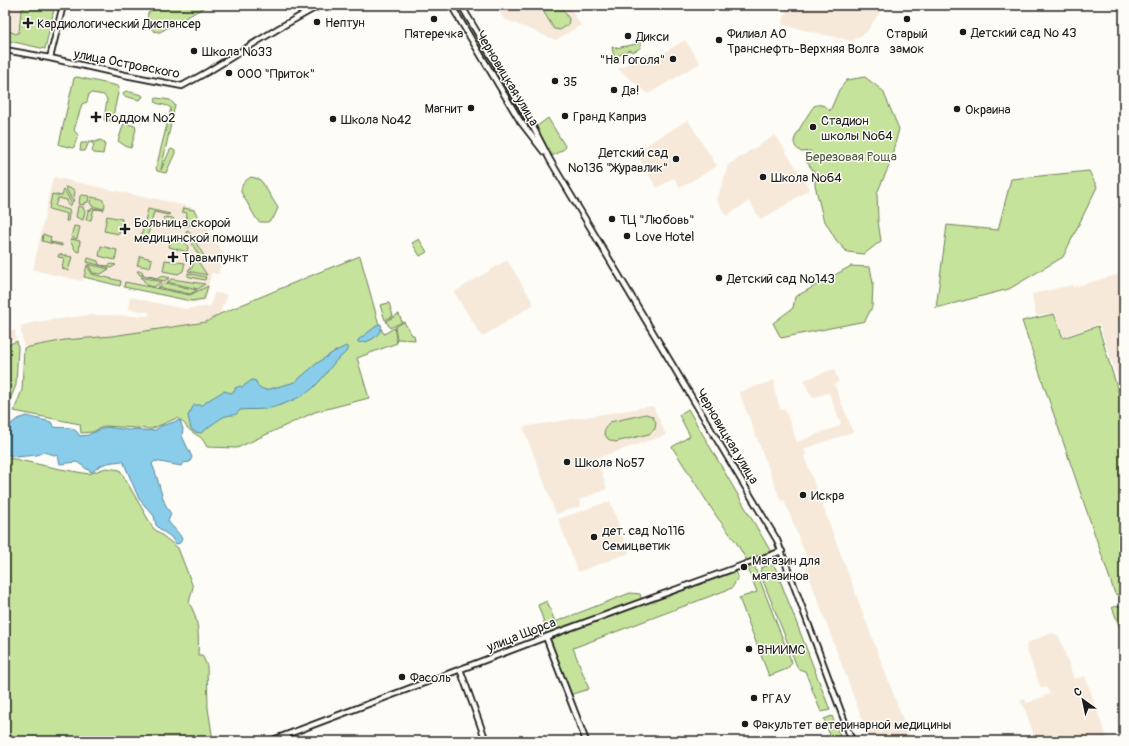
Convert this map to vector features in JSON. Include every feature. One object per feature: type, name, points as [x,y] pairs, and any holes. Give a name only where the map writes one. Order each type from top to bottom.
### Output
[{"type":"street","points":[[50,58],[63,5]]},
{"type":"street","name":"улица Островского","points":[[5,50],[182,86],[210,71],[279,28],[320,5]]},
{"type":"street","name":"Черновицкая улица","points":[[451,5],[520,121],[550,160]]},
{"type":"street","name":"Черновицкая улица","points":[[461,5],[533,127],[550,160],[778,540],[852,741]]},
{"type":"street","name":"улица Щорса","points":[[270,741],[546,637],[782,551]]},
{"type":"street","points":[[546,637],[586,741]]},
{"type":"street","points":[[460,669],[486,741]]},
{"type":"street","points":[[287,735],[289,741]]},
{"type":"shaded area","name":"Кардиологический Диспансер","points":[[5,5],[55,5],[45,49],[5,40]]},
{"type":"shaded area","points":[[495,5],[568,5],[581,25],[556,40],[504,19]]},
{"type":"shaded area","points":[[788,5],[884,5],[867,32],[852,41],[782,25]]},
{"type":"shaded area","points":[[685,40],[700,63],[648,94],[618,69],[644,54],[660,55]]},
{"type":"shaded area","name":"Детский сад №136 \"Журавлик\"","points":[[688,120],[717,166],[680,188],[674,178],[657,188],[635,152]]},
{"type":"shaded area","name":"Школа №64","points":[[775,135],[810,189],[761,220],[749,201],[726,216],[717,200],[728,165]]},
{"type":"shaded area","name":"Больница скорой медицинской помощи","points":[[53,177],[195,208],[221,250],[224,251],[218,274],[211,273],[206,300],[194,303],[84,277],[82,281],[33,270]]},
{"type":"shaded area","points":[[507,260],[534,304],[482,337],[454,292]]},
{"type":"shaded area","points":[[1124,273],[1124,397],[1099,324],[1063,337],[1055,313],[1036,316],[1032,294],[1072,285],[1073,287]]},
{"type":"shaded area","points":[[214,293],[227,294],[225,304],[223,304],[220,314],[206,322],[112,336],[65,340],[24,348],[20,326],[35,322],[90,315],[149,316],[149,312],[128,309],[130,297],[184,309],[211,306]]},
{"type":"shaded area","points":[[15,330],[16,339],[5,342],[5,333]]},
{"type":"shaded area","points":[[834,369],[839,382],[834,384],[853,432],[804,449],[806,454],[804,456],[911,741],[870,741],[804,563],[808,561],[784,500],[781,501],[739,392],[775,380],[774,391],[781,410],[785,409],[797,442],[839,426],[841,423],[829,393],[813,398],[804,380]]},
{"type":"shaded area","name":"Школа №57","points":[[653,406],[666,435],[597,458],[607,489],[579,500],[581,506],[556,514],[523,427]]},
{"type":"shaded area","points":[[610,501],[629,553],[578,572],[558,519]]},
{"type":"shaded area","points":[[1052,633],[1059,636],[1074,679],[1085,676],[1108,741],[1036,741],[1023,704],[1021,704],[1020,701],[1025,699],[1027,703],[1050,694],[1046,687],[1041,688],[1026,648],[1027,643]]},
{"type":"green space","name":"Кардиологический Диспансер","points":[[26,5],[55,5],[45,49],[5,40],[5,27],[9,31],[16,34],[19,32],[21,11]]},
{"type":"green space","points":[[161,5],[206,5],[205,7],[160,32],[157,32],[151,29],[148,23],[148,13]]},
{"type":"green space","points":[[454,5],[459,5],[468,20],[525,118],[523,121],[522,120]]},
{"type":"green space","points":[[543,5],[560,5],[569,19],[568,25],[560,30],[554,29],[542,9]]},
{"type":"green space","points":[[638,41],[641,42],[639,49],[632,52],[629,50],[614,58],[612,47],[615,48],[637,44]]},
{"type":"green space","points":[[77,77],[118,86],[119,88],[112,121],[104,120],[107,99],[104,95],[89,94],[87,102],[82,104],[74,130],[78,135],[73,148],[59,144],[74,78]]},
{"type":"green space","name":"Березовая Роща","points":[[865,77],[883,91],[899,129],[889,166],[877,193],[878,221],[881,241],[864,254],[847,252],[836,240],[823,218],[815,185],[815,173],[806,161],[811,151],[801,152],[796,147],[794,141],[814,106],[823,106],[830,111],[839,90],[847,80]]},
{"type":"green space","points":[[126,91],[142,95],[143,97],[139,100],[124,96],[123,93]]},
{"type":"green space","points":[[155,99],[170,100],[175,105],[161,170],[170,150],[172,149],[175,153],[166,173],[157,171],[156,168],[171,108],[156,103]]},
{"type":"green space","points":[[548,118],[565,146],[564,149],[552,156],[536,127]]},
{"type":"green space","points":[[124,123],[135,126],[136,129],[131,148],[118,141]]},
{"type":"green space","points":[[100,140],[105,144],[103,154],[94,153],[92,151],[94,144],[89,142],[85,151],[80,151],[81,143],[86,143],[88,141],[96,142]]},
{"type":"green space","points":[[1089,171],[1097,187],[1063,257],[1009,289],[936,308],[947,225],[998,230],[1011,179]]},
{"type":"green space","points":[[251,177],[259,179],[262,182],[278,208],[274,217],[268,222],[260,222],[257,220],[241,192],[243,183]]},
{"type":"green space","points":[[65,187],[73,189],[75,192],[73,202]]},
{"type":"green space","points":[[64,189],[72,204],[69,206],[67,204],[67,200],[58,198],[55,206],[69,210],[70,213],[68,221],[66,221],[67,214],[49,209],[52,194],[62,196]]},
{"type":"green space","points":[[80,196],[89,196],[88,202],[84,203],[84,205],[79,204]]},
{"type":"green space","points":[[91,197],[102,199],[105,204],[104,209],[92,206],[90,203]]},
{"type":"green space","points":[[78,206],[83,207],[85,211],[83,220],[76,217]]},
{"type":"green space","points":[[92,208],[104,210],[94,209],[91,220],[86,220],[88,211]]},
{"type":"green space","points":[[183,208],[194,210],[199,219],[188,226],[184,226],[181,222],[186,222],[187,213],[182,212]]},
{"type":"green space","points":[[148,209],[170,214],[168,215],[154,212],[146,242],[140,241]]},
{"type":"green space","points":[[107,216],[122,219],[119,234],[104,231]]},
{"type":"green space","points":[[165,217],[173,218],[177,228],[163,225]]},
{"type":"green space","points":[[74,226],[80,227],[77,239],[71,237]]},
{"type":"green space","points":[[188,230],[206,261],[202,261],[186,233]]},
{"type":"green space","points":[[43,234],[51,237],[50,242],[62,244],[62,246],[42,241]]},
{"type":"green space","points":[[171,237],[183,239],[188,247],[187,252],[169,247]]},
{"type":"green space","points":[[71,239],[80,241],[79,252],[76,251],[70,241]]},
{"type":"green space","points":[[419,239],[427,252],[420,256],[412,243]]},
{"type":"green space","points":[[101,246],[117,250],[115,260],[99,256]]},
{"type":"green space","points":[[59,254],[72,257],[68,271],[62,268],[64,258],[58,257]]},
{"type":"green space","points":[[140,256],[152,259],[150,268],[137,265]]},
{"type":"green space","points":[[360,256],[379,325],[384,334],[394,328],[397,343],[357,358],[369,398],[315,412],[237,448],[207,447],[201,438],[177,418],[151,429],[105,426],[92,432],[81,433],[80,424],[14,411],[22,390],[24,348],[65,340],[112,336],[206,322],[220,314]]},
{"type":"green space","points":[[88,258],[98,261],[99,265],[87,262]]},
{"type":"green space","points":[[196,259],[207,275],[188,271],[192,268],[194,260]]},
{"type":"green space","points":[[165,260],[185,263],[183,271],[178,274],[163,271]]},
{"type":"green space","points":[[88,264],[109,269],[101,274],[93,273]]},
{"type":"green space","points":[[111,264],[116,265],[111,268],[99,265],[108,266]]},
{"type":"green space","points":[[87,265],[92,274],[121,281],[120,286],[84,277]]},
{"type":"green space","points":[[851,266],[870,267],[873,283],[872,307],[865,321],[781,338],[773,323],[793,308],[795,297]]},
{"type":"green space","points":[[137,271],[142,271],[143,275],[158,278],[162,276],[170,278],[164,281],[140,275]]},
{"type":"green space","points":[[188,273],[206,277],[205,280],[190,277],[188,276]]},
{"type":"green space","points":[[141,277],[162,282],[154,287],[147,285]]},
{"type":"green space","points":[[172,279],[205,284],[198,289],[167,282]]},
{"type":"green space","points":[[125,282],[190,295],[208,286],[204,299],[191,301],[124,287]]},
{"type":"green space","points":[[165,283],[197,290],[190,294],[158,287]]},
{"type":"green space","points":[[389,303],[393,316],[385,320],[380,305]]},
{"type":"green space","points":[[399,314],[402,322],[390,328],[386,321]]},
{"type":"green space","points":[[1054,314],[1063,338],[1098,326],[1124,410],[1124,587],[1119,595],[1115,594],[1022,321]]},
{"type":"green space","points":[[404,322],[412,335],[414,335],[415,340],[397,339],[395,327]]},
{"type":"green space","points":[[17,341],[16,385],[5,413],[5,346]]},
{"type":"green space","points":[[688,409],[771,552],[747,561],[736,542],[717,517],[672,447],[690,436],[679,415]]},
{"type":"green space","points":[[646,414],[652,416],[656,422],[655,429],[649,434],[615,442],[608,439],[604,433],[606,426],[610,422]]},
{"type":"green space","points":[[5,457],[89,474],[106,468],[120,470],[153,528],[178,548],[193,587],[189,603],[197,621],[198,655],[202,655],[207,666],[208,708],[213,741],[5,741]]},
{"type":"green space","points":[[772,564],[775,567],[830,710],[821,712],[805,671],[798,669],[760,573],[761,568]]},
{"type":"green space","points":[[754,565],[792,663],[787,669],[769,676],[739,598],[757,592],[748,568]]},
{"type":"green space","points":[[735,568],[738,577],[732,588],[573,648],[589,689],[569,695],[546,637],[546,628],[538,605],[547,601],[555,622],[630,593],[640,594],[642,601]]},
{"type":"green space","points":[[1124,606],[1124,639],[1112,607]]},
{"type":"green space","points":[[832,716],[842,741],[832,741],[824,719]]},
{"type":"water","points":[[381,324],[380,331],[374,338],[366,342],[358,342],[358,340]]},
{"type":"water","points":[[346,346],[348,348],[345,353],[336,361],[315,386],[296,399],[269,408],[240,410],[235,414],[226,416],[201,433],[195,432],[191,429],[188,416],[194,405],[203,405],[224,391],[231,393],[235,391],[235,388],[240,386],[242,387],[252,380],[256,381],[258,387],[266,390],[295,382],[316,364],[332,353]]},
{"type":"water","points":[[27,416],[51,422],[54,427],[72,428],[80,436],[88,435],[106,427],[129,430],[137,429],[142,431],[155,430],[161,426],[180,420],[183,429],[182,436],[192,457],[190,462],[183,463],[181,466],[155,461],[152,464],[162,496],[171,514],[168,521],[181,537],[182,539],[180,543],[176,544],[170,536],[156,525],[154,516],[139,499],[123,461],[105,464],[91,472],[77,462],[60,464],[58,456],[43,452],[37,455],[16,457],[5,454],[5,440],[10,425],[14,421]]},
{"type":"place","name":"Пятеречка","points":[[434,19]]},
{"type":"place","name":"Старый замок","points":[[907,19]]},
{"type":"place","name":"Нептун","points":[[317,22]]},
{"type":"place","name":"Кардиологический Диспансер","points":[[28,23]]},
{"type":"place","name":"Детский сад № 43","points":[[963,32]]},
{"type":"place","name":"Дикси","points":[[628,36]]},
{"type":"place","name":"Филиал АО Транснефть-Верхняя Волга","points":[[719,40]]},
{"type":"place","name":"Школа №33","points":[[194,51]]},
{"type":"place","name":"\"На Гоголя\"","points":[[673,59]]},
{"type":"place","name":"ООО \"Приток\"","points":[[229,73]]},
{"type":"place","name":"35","points":[[555,81]]},
{"type":"place","name":"Да!","points":[[614,90]]},
{"type":"place","name":"Магнит","points":[[471,108]]},
{"type":"place","name":"Окраина","points":[[957,109]]},
{"type":"place","name":"Гранд Каприз","points":[[565,116]]},
{"type":"place","name":"Роддом №2","points":[[96,117]]},
{"type":"place","name":"Школа №42","points":[[333,119]]},
{"type":"place","name":"Стадион школы №64","points":[[813,127]]},
{"type":"place","name":"Детский сад №136 \"Журавлик\"","points":[[676,159]]},
{"type":"place","name":"Школа №64","points":[[763,177]]},
{"type":"place","name":"ТЦ \"Любовь\"","points":[[612,219]]},
{"type":"place","name":"Больница скорой медицинской помощи","points":[[125,229]]},
{"type":"place","name":"Love Hotel","points":[[627,236]]},
{"type":"place","name":"Травмпункт","points":[[173,257]]},
{"type":"place","name":"Детский сад №143","points":[[719,278]]},
{"type":"place","name":"Школа №57","points":[[567,462]]},
{"type":"place","name":"Искра","points":[[803,495]]},
{"type":"place","name":"дет. сад №116 Семицветик","points":[[594,537]]},
{"type":"place","name":"Магазин для магазинов","points":[[744,567]]},
{"type":"place","name":"ВНИИМС","points":[[749,649]]},
{"type":"place","name":"Фасоль","points":[[402,677]]},
{"type":"place","name":"РГАУ","points":[[754,698]]},
{"type":"place","name":"Факультет ветеринарной медицины","points":[[745,724]]}]
